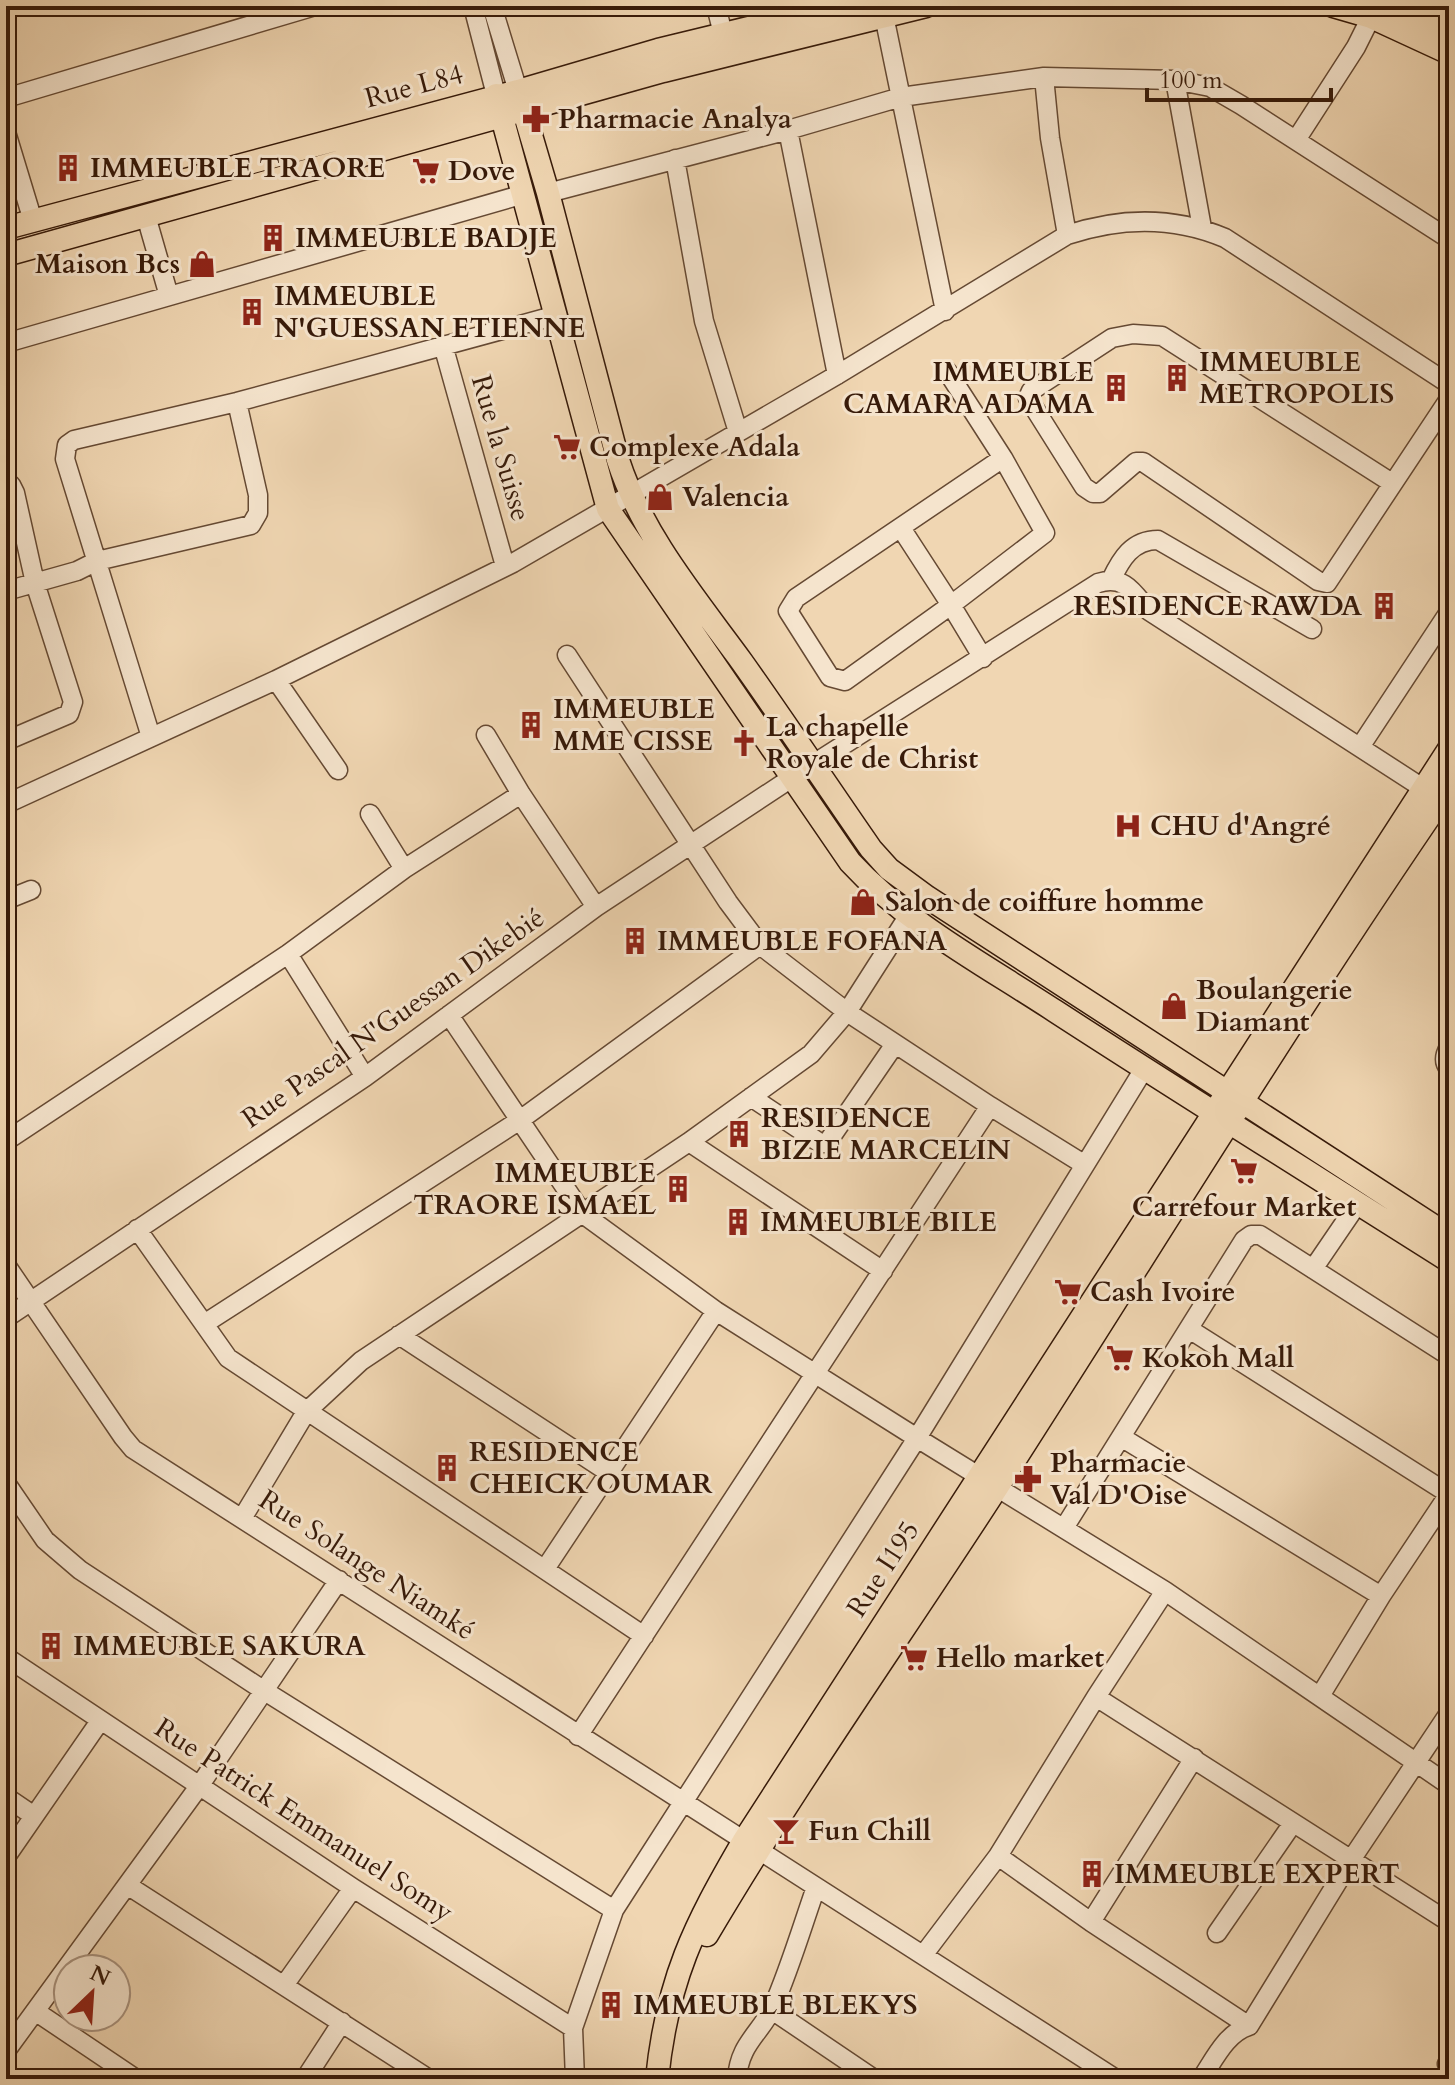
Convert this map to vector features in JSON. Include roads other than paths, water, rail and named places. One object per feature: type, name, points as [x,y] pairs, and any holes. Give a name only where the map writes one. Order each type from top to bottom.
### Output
[{"type":"main road","name":"Rue L84","points":[[6,228],[513,99],[723,34],[839,6]]},
{"type":"main road","name":"Rue L84","points":[[6,255],[502,118],[513,99],[663,71],[883,11],[926,6]]},
{"type":"main road","points":[[1333,6],[1371,17],[1449,53]]},
{"type":"main road","points":[[1393,6],[1449,32]]},
{"type":"main road","points":[[513,99],[548,193],[615,452],[630,496],[676,570],[871,849],[889,869],[958,917],[1449,1236]]},
{"type":"main road","points":[[502,118],[608,509],[850,862],[874,888],[944,939],[1449,1261]]},
{"type":"main road","name":"Rue I195","points":[[657,2079],[664,2021],[675,1977],[692,1933],[988,1482],[1235,1097],[1438,792],[1449,749]]},
{"type":"main road","points":[[944,939],[958,917]]},
{"type":"main road","name":"Rue I195","points":[[671,2079],[679,2021],[689,1979],[750,1846]]},
{"type":"street","points":[[6,98],[278,11],[315,6]]},
{"type":"street","points":[[473,6],[513,99]]},
{"type":"street","points":[[492,6],[513,99]]},
{"type":"street","points":[[716,6],[723,34]]},
{"type":"street","points":[[883,11],[945,311]]},
{"type":"street","points":[[1296,140],[1356,47],[1371,17]]},
{"type":"street","points":[[1044,77],[1050,138],[1067,235]]},
{"type":"street","points":[[548,193],[901,97],[1044,77],[1175,80],[1210,87],[1449,239]]},
{"type":"street","points":[[1175,80],[1202,228]]},
{"type":"street","points":[[788,130],[837,375]]},
{"type":"street","points":[[6,132],[33,221]]},
{"type":"street","points":[[675,159],[707,335],[738,432]]},
{"type":"street","points":[[6,343],[524,194]]},
{"type":"street","points":[[146,216],[169,296]]},
{"type":"street","points":[[6,804],[276,680],[505,566],[837,375],[1067,235],[1090,228],[1152,220],[1202,228],[1225,238],[1449,384]]},
{"type":"street","points":[[151,737],[65,459],[67,445],[74,440],[237,402],[557,315]]},
{"type":"street","points":[[1392,483],[1162,336],[1133,334],[1112,338],[1031,391],[1028,398],[1084,487],[1093,493],[1100,493],[1136,462],[1143,462],[1318,581],[1327,583],[1449,399]]},
{"type":"street","name":"Rue la Suisse","points":[[443,345],[505,566]]},
{"type":"street","points":[[947,371],[1003,458],[1045,533],[845,681],[830,677],[788,611],[796,598],[1003,458]]},
{"type":"street","points":[[6,591],[88,567],[97,561],[251,525],[258,513],[258,495],[237,402]]},
{"type":"street","points":[[6,483],[15,493],[35,583],[73,702],[69,714],[6,741]]},
{"type":"street","points":[[901,528],[983,658]]},
{"type":"street","points":[[1312,629],[1158,540],[1139,544],[1125,554],[1111,580],[1131,589],[1149,611],[1360,747],[1438,792]]},
{"type":"street","name":"Rue Pascal N'Guessan Dikebié","points":[[6,1318],[365,1077],[596,907],[691,843],[1098,583],[1111,580]]},
{"type":"street","points":[[1360,747],[1449,612]]},
{"type":"street","points":[[567,655],[728,902],[760,945],[847,1012],[1085,1165]]},
{"type":"street","points":[[276,680],[338,770]]},
{"type":"street","points":[[486,735],[596,907]]},
{"type":"street","points":[[6,1141],[288,954],[404,869],[521,794]]},
{"type":"street","points":[[370,814],[404,869]]},
{"type":"street","points":[[6,900],[31,890]]},
{"type":"street","points":[[243,1517],[306,1412],[361,1361],[689,1142],[811,1054],[847,1012],[909,915]]},
{"type":"street","points":[[204,1324],[520,1120],[760,945]]},
{"type":"street","points":[[288,954],[365,1077]]},
{"type":"street","points":[[449,1015],[583,1214],[716,1311],[1165,1591],[1449,1785]]},
{"type":"street","points":[[751,1097],[820,1143],[827,1143],[895,1044]]},
{"type":"street","points":[[1449,1047],[1445,1053],[1449,1069]]},
{"type":"street","points":[[575,2079],[573,2028],[614,1910],[917,1438],[1144,1069]]},
{"type":"street","points":[[578,1736],[990,1106]]},
{"type":"street","points":[[689,1142],[883,1271]]},
{"type":"street","points":[[1313,1269],[1358,1203]]},
{"type":"street","points":[[137,1229],[228,1358],[644,1636]]},
{"type":"street","points":[[1064,1528],[1244,1240],[1251,1235],[1260,1235],[1449,1356]]},
{"type":"street","name":"Rue Solange Niamké","points":[[6,1265],[133,1449],[1116,2079]]},
{"type":"street","points":[[545,1569],[716,1311]]},
{"type":"street","points":[[1189,1329],[1449,1494],[1381,1596],[1320,1696]]},
{"type":"street","points":[[399,1335],[608,1472]]},
{"type":"street","points":[[1121,1437],[1381,1596]]},
{"type":"street","points":[[6,1483],[45,1540],[62,1555],[263,1690],[614,1910]]},
{"type":"street","points":[[6,2051],[200,1785],[339,1580]]},
{"type":"street","points":[[924,1954],[998,1856],[1165,1591]]},
{"type":"street","name":"Rue Patrick Emmanuel Somy","points":[[6,1657],[353,1888],[573,2028]]},
{"type":"street","points":[[1096,1697],[1449,1922]]},
{"type":"street","points":[[1201,2079],[1229,2037],[1249,2026],[1351,1860],[1449,1713]]},
{"type":"street","points":[[6,1857],[100,1721]]},
{"type":"street","points":[[1091,1922],[1194,1758]]},
{"type":"street","points":[[6,1797],[34,1816]]},
{"type":"street","points":[[1217,1933],[1293,1823]]},
{"type":"street","points":[[998,1856],[1091,1922],[1249,2026]]},
{"type":"street","points":[[127,1885],[429,2079]]},
{"type":"street","points":[[737,2079],[738,2064],[751,2037],[772,2010],[816,1887]]},
{"type":"street","points":[[285,1984],[353,1888]]},
{"type":"street","points":[[772,2010],[874,2079]]},
{"type":"street","points":[[35,2011],[136,2079]]},
{"type":"street","points":[[305,2079],[342,2022]]},
{"type":"place","name":"Pharmacie Analya","points":[[536,119]]},
{"type":"place","name":"IMMEUBLE TRAORE","points":[[68,168]]},
{"type":"place","name":"Dove","points":[[426,171]]},
{"type":"place","name":"IMMEUBLE BADJE","points":[[273,238]]},
{"type":"place","name":"Maison Bcs","points":[[202,264]]},
{"type":"place","name":"IMMEUBLE N'GUESSAN ETIENNE","points":[[252,312]]},
{"type":"place","name":"IMMEUBLE METROPOLIS","points":[[1177,378]]},
{"type":"place","name":"IMMEUBLE CAMARA ADAMA","points":[[1116,388]]},
{"type":"place","name":"Complexe Adala","points":[[567,447]]},
{"type":"place","name":"Valencia","points":[[660,497]]},
{"type":"place","name":"RESIDENCE RAWDA","points":[[1384,606]]},
{"type":"place","name":"IMMEUBLE MME CISSE","points":[[531,725]]},
{"type":"place","name":"La chapelle Royale de Christ","points":[[744,743]]},
{"type":"place","name":"CHU d'Angré","points":[[1128,826]]},
{"type":"place","name":"Salon de coiffure homme","points":[[863,902]]},
{"type":"place","name":"IMMEUBLE FOFANA","points":[[635,941]]},
{"type":"place","name":"Boulangerie Diamant","points":[[1174,1006]]},
{"type":"place","name":"RESIDENCE BIZIE MARCELIN","points":[[739,1134]]},
{"type":"place","name":"Carrefour Market","points":[[1244,1171]]},
{"type":"place","name":"IMMEUBLE TRAORE ISMAEL","points":[[678,1189]]},
{"type":"place","name":"IMMEUBLE BILE","points":[[738,1222]]},
{"type":"place","name":"Cash Ivoire","points":[[1068,1292]]},
{"type":"place","name":"Kokoh Mall","points":[[1120,1358]]},
{"type":"place","name":"RESIDENCE CHEICK OUMAR","points":[[447,1468]]},
{"type":"place","name":"Pharmacie Val D'Oise","points":[[1028,1479]]},
{"type":"place","name":"IMMEUBLE SAKURA","points":[[51,1646]]},
{"type":"place","name":"Hello market","points":[[914,1658]]},
{"type":"place","name":"Fun Chill","points":[[786,1831]]},
{"type":"place","name":"IMMEUBLE EXPERT","points":[[1092,1874]]},
{"type":"place","name":"IMMEUBLE BLEKYS","points":[[611,2005]]}]
